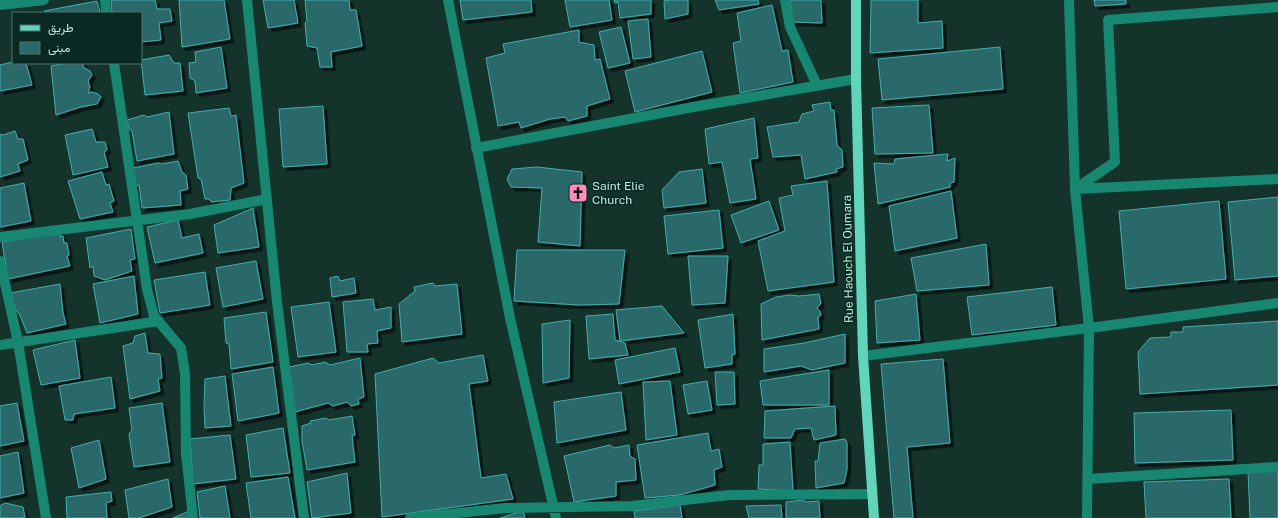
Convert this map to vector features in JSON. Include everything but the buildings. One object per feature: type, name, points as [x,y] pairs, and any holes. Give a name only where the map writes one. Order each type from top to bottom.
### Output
[{"type":"main road","name":"Rue Haouch El Oumara","points":[[856,0],[856,79],[863,356],[874,518]]},
{"type":"street","points":[[0,6],[44,0]]},
{"type":"street","points":[[104,0],[106,12]]},
{"type":"street","points":[[247,0],[277,302],[304,518]]},
{"type":"street","points":[[448,0],[510,318],[555,513]]},
{"type":"street","points":[[785,0],[790,27],[817,85]]},
{"type":"street","points":[[1069,0],[1075,189],[1089,328],[1087,518]]},
{"type":"street","points":[[1075,189],[1115,162],[1108,20],[1278,7]]},
{"type":"street","points":[[114,64],[147,289],[154,316],[181,348],[185,374],[186,454],[193,518]]},
{"type":"street","points":[[476,148],[693,107],[856,79]]},
{"type":"street","points":[[1075,189],[1278,179]]},
{"type":"street","points":[[0,237],[190,214],[267,199]]},
{"type":"street","points":[[0,261],[18,342],[46,518]]},
{"type":"street","points":[[863,356],[1278,303]]},
{"type":"street","points":[[0,345],[159,321]]},
{"type":"street","points":[[1088,479],[1278,467]]},
{"type":"street","points":[[410,518],[505,508],[555,513],[729,495],[872,494]]},
{"type":"place","name":"Saint Elie Church","points":[[578,193]]}]
